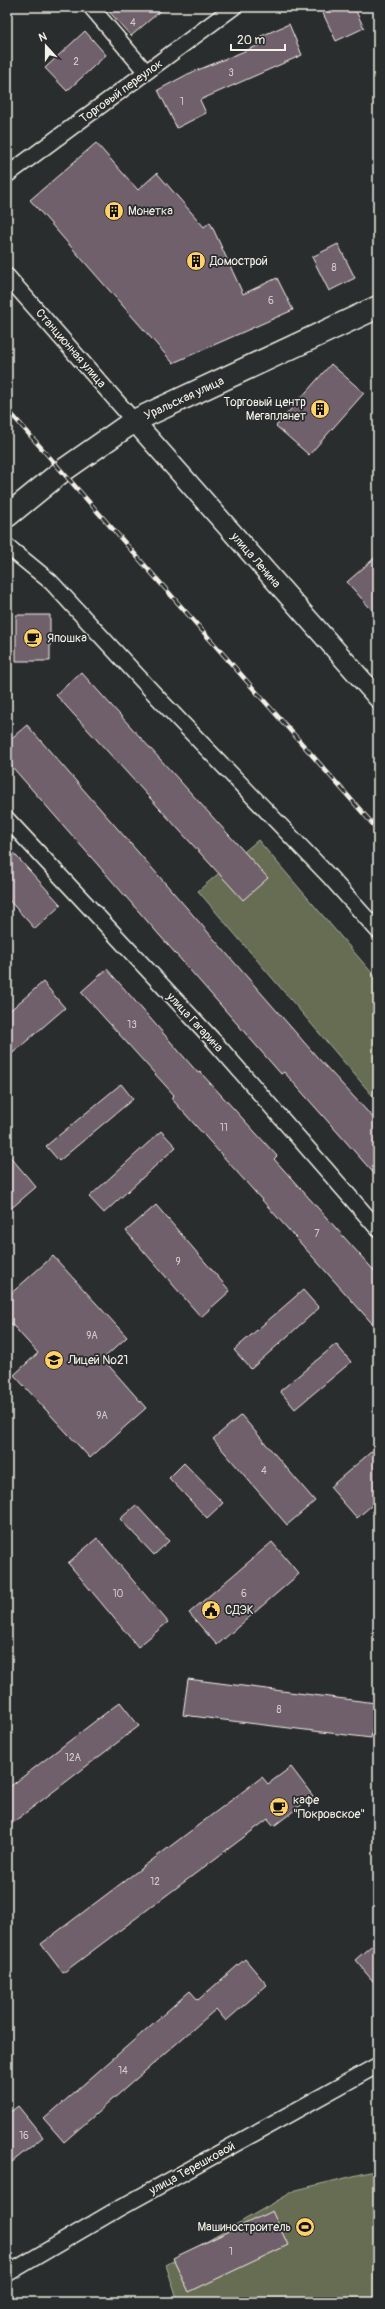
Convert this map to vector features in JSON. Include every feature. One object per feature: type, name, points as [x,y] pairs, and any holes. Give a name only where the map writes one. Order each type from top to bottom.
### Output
[{"type":"main road","name":"Уральская улица","points":[[8,517],[61,472],[102,445],[134,421],[378,307]]},
{"type":"street","points":[[91,7],[146,72]]},
{"type":"street","name":"Торговый переулок","points":[[7,175],[234,7]]},
{"type":"street","name":"Станционная улица","points":[[7,276],[134,421]]},
{"type":"street","name":"улица Ленина","points":[[134,421],[369,681],[378,698]]},
{"type":"street","points":[[7,546],[50,582],[161,701],[329,876],[378,931]]},
{"type":"street","name":"улица Гагарина","points":[[7,819],[214,1041],[378,1229]]},
{"type":"street","name":"улица Терешковой","points":[[7,2274],[116,2210],[378,2065]]},
{"type":"green space","points":[[258,840],[378,980],[378,1102],[198,891]]},
{"type":"green space","name":"Машиностроитель","points":[[378,2170],[378,2302],[178,2302],[166,2265],[296,2190]]},
{"type":"building","points":[[105,7],[165,7],[131,36]]},
{"type":"building","points":[[320,7],[354,7],[364,28],[336,41]]},
{"type":"building","points":[[289,24],[302,55],[200,100],[206,113],[177,128],[158,90],[188,74],[262,44],[259,37]]},
{"type":"building","points":[[85,31],[106,55],[67,91],[45,68]]},
{"type":"building","points":[[96,143],[138,190],[157,173],[204,227],[210,222],[243,294],[277,278],[293,310],[173,363],[30,200]]},
{"type":"building","points":[[338,244],[355,278],[329,291],[312,257]]},
{"type":"building","name":"Торговый центр Мегапланет","points":[[331,364],[364,393],[309,455],[276,426]]},
{"type":"building","points":[[378,555],[378,617],[347,582]]},
{"type":"building","name":"Япошка","points":[[16,615],[50,615],[50,661],[16,661]]},
{"type":"building","points":[[81,672],[268,878],[243,900],[56,695]]},
{"type":"building","points":[[27,725],[317,1057],[378,1123],[378,1178],[284,1072],[281,1074],[7,761],[7,742]]},
{"type":"building","points":[[7,846],[61,905],[35,929],[7,898]]},
{"type":"building","points":[[107,969],[198,1073],[200,1072],[277,1156],[274,1159],[378,1275],[378,1330],[171,1098],[174,1095],[81,992]]},
{"type":"building","points":[[43,982],[65,1008],[7,1058],[7,1013]]},
{"type":"building","points":[[121,1084],[133,1099],[59,1161],[46,1146]]},
{"type":"building","points":[[161,1131],[176,1147],[104,1213],[89,1197]]},
{"type":"building","points":[[7,1153],[36,1187],[7,1212]]},
{"type":"building","points":[[156,1205],[230,1291],[201,1317],[126,1231]]},
{"type":"building","points":[[53,1256],[127,1337],[103,1359],[146,1408],[90,1458],[14,1375],[38,1353],[7,1319],[7,1297]]},
{"type":"building","points":[[303,1290],[319,1308],[251,1369],[234,1350]]},
{"type":"building","points":[[336,1344],[351,1362],[295,1409],[280,1391]]},
{"type":"building","points":[[241,1415],[315,1501],[287,1525],[213,1439]]},
{"type":"building","points":[[378,1446],[378,1500],[357,1518],[330,1487]]},
{"type":"building","points":[[184,1463],[223,1503],[207,1518],[169,1478]]},
{"type":"building","points":[[136,1505],[169,1541],[154,1555],[120,1519]]},
{"type":"building","points":[[97,1538],[168,1622],[138,1647],[68,1563]]},
{"type":"building","points":[[272,1542],[299,1574],[217,1645],[189,1613]]},
{"type":"building","points":[[188,1679],[376,1703],[371,1738],[183,1715]]},
{"type":"building","points":[[120,1702],[139,1726],[7,1827],[7,1789]]},
{"type":"building","points":[[291,1767],[313,1796],[274,1826],[268,1819],[63,1973],[41,1944],[262,1777],[268,1784]]},
{"type":"building","points":[[378,1940],[378,1987],[355,1960]]},
{"type":"building","points":[[245,1959],[267,1985],[226,2021],[216,2009],[64,2142],[44,2119],[190,1991],[198,2000]]},
{"type":"building","points":[[18,2106],[43,2137],[7,2166],[7,2115]]},
{"type":"building","points":[[272,2211],[288,2245],[189,2292],[173,2258]]},
{"type":"railway","points":[[7,409],[378,830]]},
{"type":"place","name":"Монетка","points":[[114,211]]},
{"type":"place","name":"Домострой","points":[[196,261]]},
{"type":"place","name":"Торговый центр Мегапланет","points":[[320,409]]},
{"type":"place","name":"Япошка","points":[[33,638]]},
{"type":"place","name":"Лицей №21","points":[[54,1360]]},
{"type":"place","name":"СДЭК","points":[[211,1610]]},
{"type":"place","name":"кафе \"Покровское\"","points":[[279,1807]]},
{"type":"place","name":"Машиностроитель","points":[[305,2227]]}]
